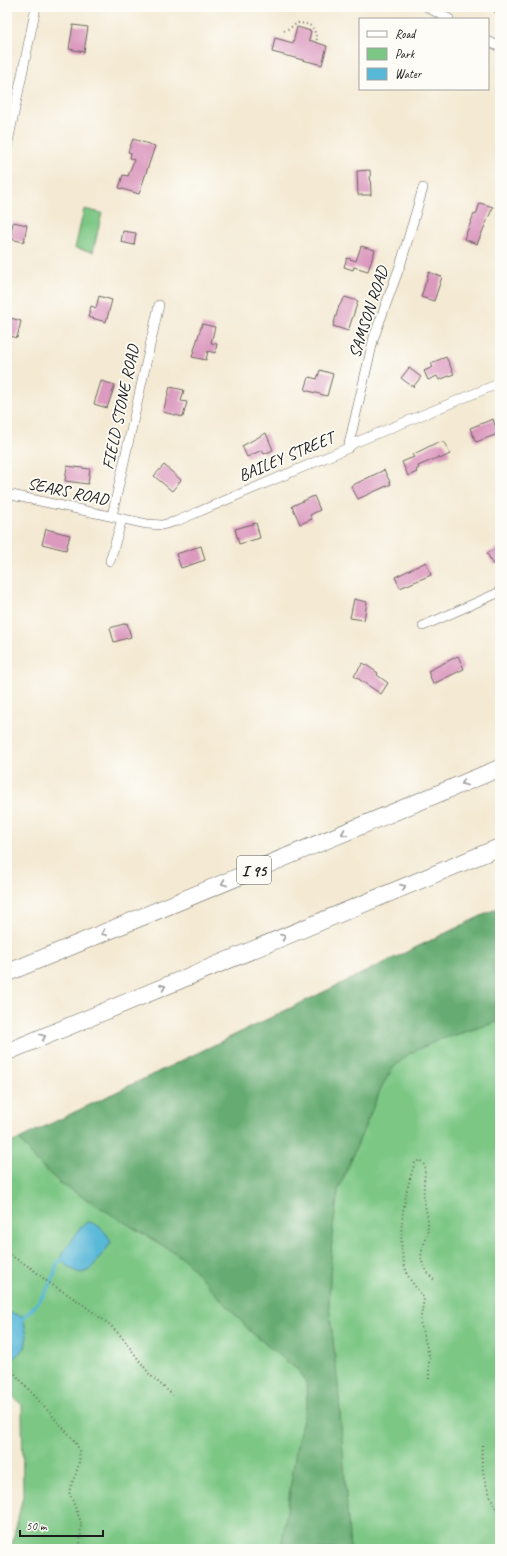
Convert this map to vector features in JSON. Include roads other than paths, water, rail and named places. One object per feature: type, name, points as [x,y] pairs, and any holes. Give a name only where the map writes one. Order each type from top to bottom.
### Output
[{"type":"highway","name":"I 95","points":[[7,973],[500,768]]},
{"type":"highway","points":[[7,1052],[500,847]]},
{"type":"street","points":[[7,147],[36,7]]},
{"type":"street","points":[[427,7],[447,18]]},
{"type":"street","points":[[489,41],[500,47]]},
{"type":"street","name":"SAMSON ROAD","points":[[348,448],[374,337],[401,263],[423,188]]},
{"type":"street","name":"FIELD STONE ROAD","points":[[112,516],[159,305]]},
{"type":"street","name":"BAILEY STREET","points":[[122,519],[147,524],[162,525],[178,521],[348,448],[354,443],[500,383]]},
{"type":"street","name":"SEARS ROAD","points":[[7,494],[122,519]]},
{"type":"street","points":[[110,561],[122,519]]},
{"type":"street","points":[[424,626],[500,592]]},
{"type":"water","points":[[87,1222],[95,1224],[102,1229],[108,1236],[111,1243],[90,1270],[81,1273],[71,1269],[65,1264],[61,1255],[82,1226]]},
{"type":"water","points":[[10,1313],[23,1316],[27,1336],[25,1348],[14,1358],[7,1355],[7,1315]]},
{"type":"waterway","points":[[21,1320],[43,1296],[54,1276],[57,1264],[62,1260]]}]
